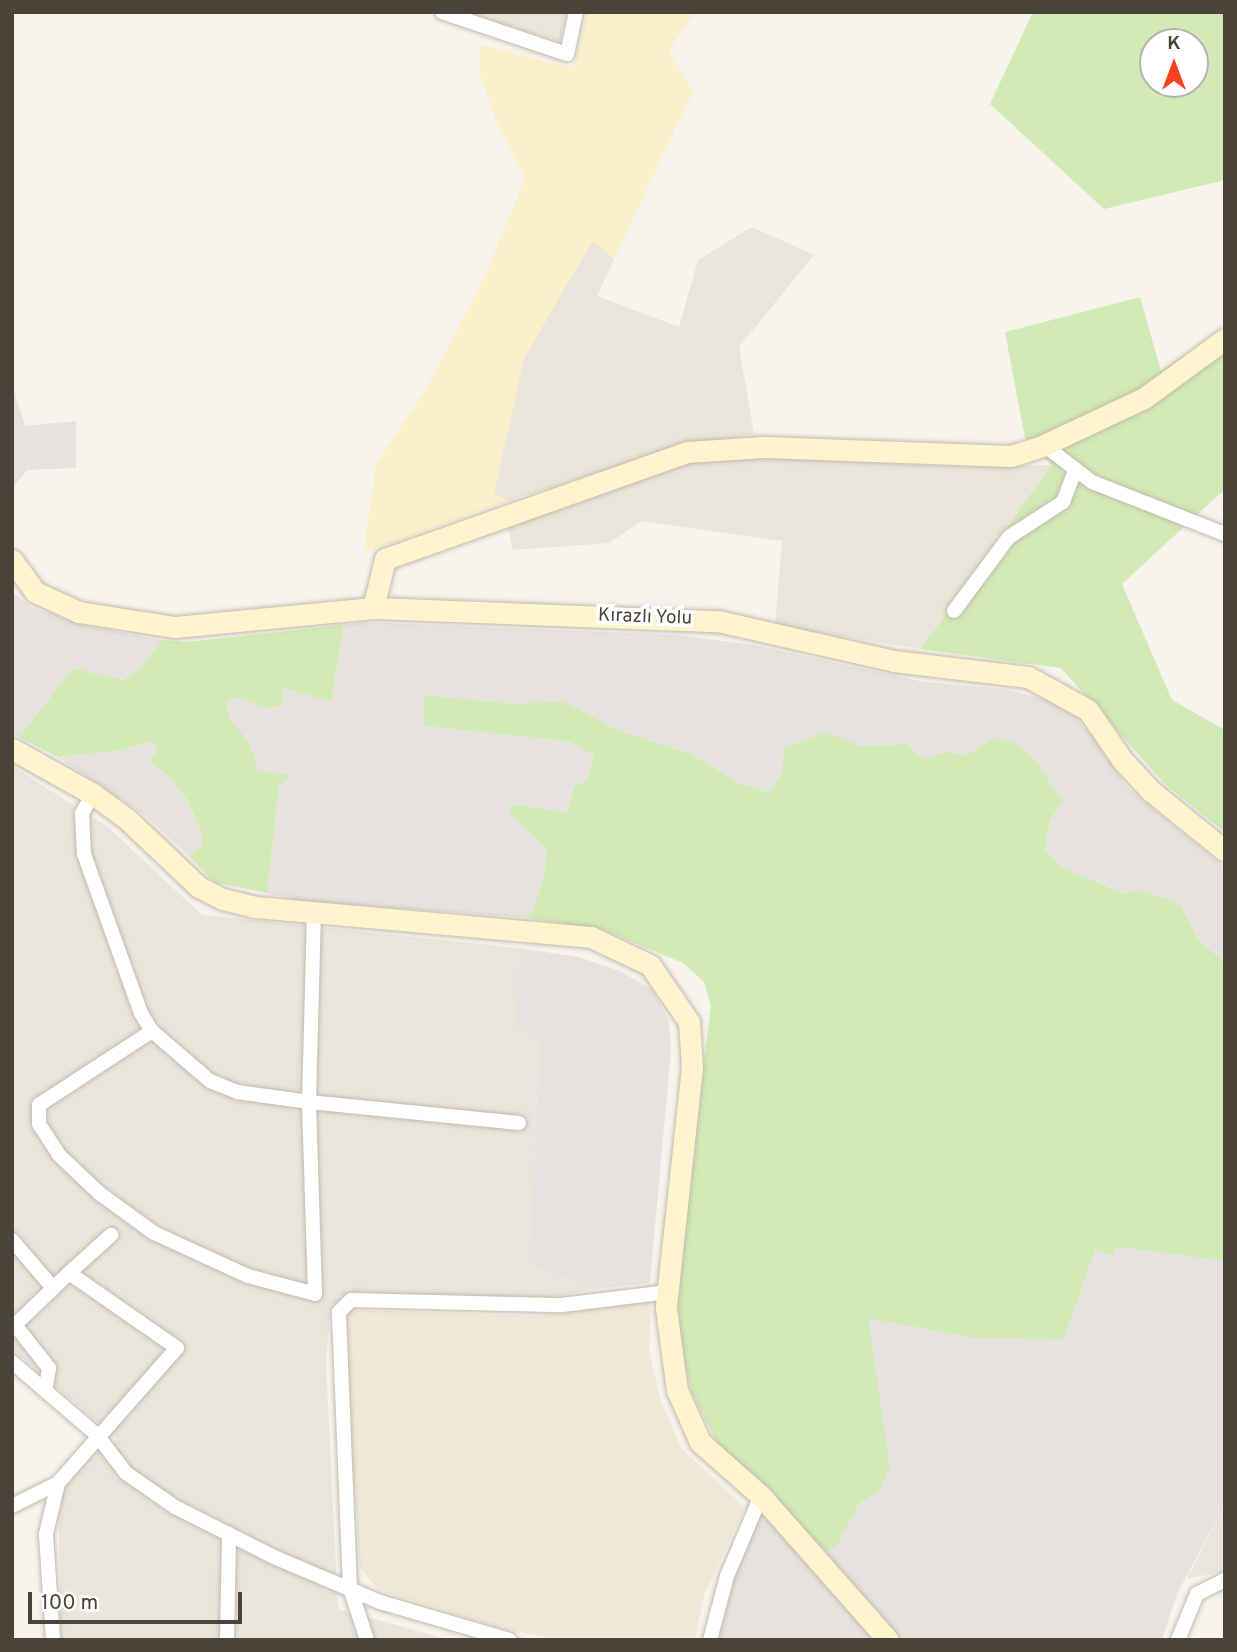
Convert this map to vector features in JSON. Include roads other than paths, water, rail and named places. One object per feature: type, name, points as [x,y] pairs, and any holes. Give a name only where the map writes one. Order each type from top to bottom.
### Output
[{"type":"street","points":[[442,12],[567,54],[576,12]]},
{"type":"street","points":[[373,608],[386,559],[687,452],[764,447],[982,458],[1044,445],[1144,398],[1225,339]]},
{"type":"street","points":[[1044,445],[1075,471],[1225,534]]},
{"type":"street","points":[[954,611],[1009,537],[1063,502],[1075,471]]},
{"type":"street","name":"Kırazlı Yolu","points":[[12,560],[35,592],[79,612],[175,627],[373,608],[718,621],[894,661],[1028,677],[1088,710],[1123,761],[1151,791],[1225,851]]},
{"type":"street","points":[[12,749],[93,794],[127,819],[199,887],[255,907],[591,937],[650,965],[689,1022],[692,1067],[668,1292],[677,1390],[700,1442],[761,1496],[888,1640]]},
{"type":"street","points":[[93,794],[82,813],[84,854],[152,1031],[210,1081],[237,1092],[309,1102],[519,1123]]},
{"type":"street","points":[[152,1031],[38,1105],[38,1124],[69,1165],[154,1233],[248,1276],[315,1294],[309,1102],[314,911]]},
{"type":"street","points":[[46,1388],[49,1368],[15,1325],[111,1235]]},
{"type":"street","points":[[12,1240],[53,1288]]},
{"type":"street","points":[[12,1506],[58,1483],[97,1435],[146,1388],[177,1348],[69,1273]]},
{"type":"street","points":[[367,1640],[350,1588],[337,1333],[339,1312],[351,1300],[562,1305],[668,1292]]},
{"type":"street","points":[[12,1362],[46,1388],[97,1435],[126,1473],[175,1507],[380,1602],[510,1640]]},
{"type":"street","points":[[52,1640],[46,1534],[58,1483]]},
{"type":"street","points":[[710,1640],[727,1576],[761,1496]]},
{"type":"street","points":[[227,1640],[229,1534]]},
{"type":"street","points":[[1178,1640],[1197,1594],[1225,1580]]}]
